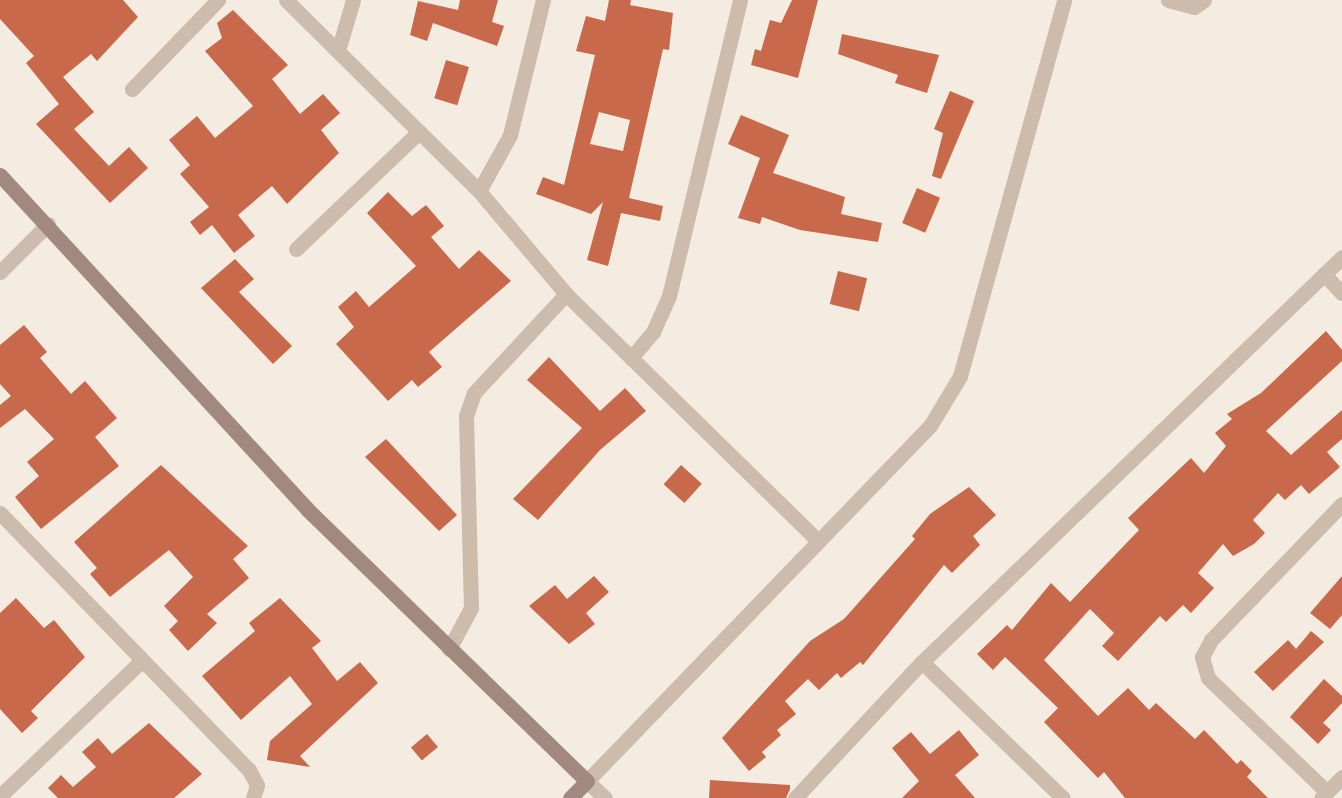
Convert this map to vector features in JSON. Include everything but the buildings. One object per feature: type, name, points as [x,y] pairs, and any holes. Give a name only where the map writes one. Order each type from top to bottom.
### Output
[{"type":"street","points":[[132,89],[218,0]]},
{"type":"street","points":[[286,0],[479,191],[566,294],[817,540]]},
{"type":"street","points":[[338,51],[353,0]]},
{"type":"street","points":[[479,191],[510,135],[543,0]]},
{"type":"street","points":[[631,358],[653,332],[669,296],[740,0]]},
{"type":"street","points":[[570,798],[817,540],[930,426],[960,376],[1064,0]]},
{"type":"street","points":[[1168,0],[1194,7],[1204,0]]},
{"type":"street","points":[[296,249],[419,132]]},
{"type":"street","points":[[0,176],[48,224],[307,509],[605,798]]},
{"type":"street","points":[[0,272],[48,224]]},
{"type":"street","points":[[795,798],[922,662],[1342,257]]},
{"type":"street","points":[[1324,274],[1342,293]]},
{"type":"street","points":[[449,649],[471,608],[466,416],[474,393],[566,294]]},
{"type":"street","points":[[1342,504],[1210,640],[1202,657],[1208,678],[1324,795],[1342,777]]},
{"type":"street","points":[[2,520],[249,771],[257,785],[253,798]]},
{"type":"street","points":[[0,796],[140,662]]},
{"type":"street","points":[[922,662],[1063,798]]}]
